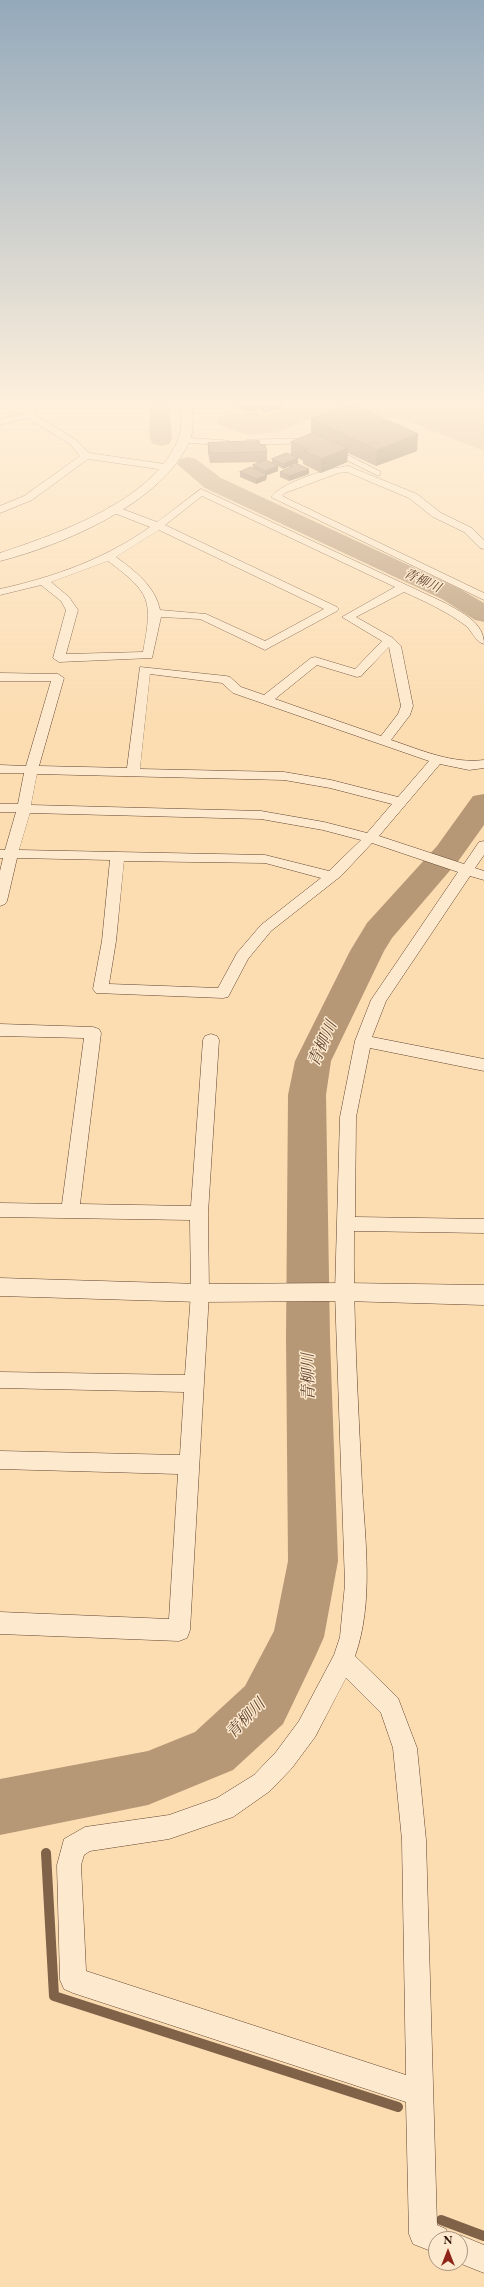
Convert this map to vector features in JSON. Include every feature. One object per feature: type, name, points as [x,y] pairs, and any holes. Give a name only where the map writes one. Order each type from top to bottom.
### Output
[{"type":"street","points":[[0,556],[53,538],[116,507]]},
{"type":"street","points":[[0,592],[44,582],[109,557],[158,526],[182,507]]},
{"type":"street","points":[[232,507],[441,605],[470,622],[484,641]]},
{"type":"street","points":[[297,507],[484,597]]},
{"type":"street","points":[[427,507],[437,515],[468,530],[484,546]]},
{"type":"street","points":[[113,509],[158,526],[333,609],[265,646],[202,616],[155,613]]},
{"type":"street","points":[[44,582],[65,599],[72,610],[59,658],[148,655],[155,613],[150,596],[137,578],[109,557]]},
{"type":"street","points":[[441,605],[470,589],[484,584]]},
{"type":"street","points":[[384,740],[404,715],[407,706],[396,646],[389,640],[348,617],[404,587]]},
{"type":"street","points":[[266,700],[315,661],[357,673],[389,640]]},
{"type":"street","points":[[133,771],[144,670],[226,680],[237,690],[384,740],[437,760],[469,766],[484,764]]},
{"type":"street","points":[[0,677],[58,678],[31,770],[24,809],[6,854],[0,901]]},
{"type":"street","points":[[117,856],[109,941],[101,989],[223,993],[242,957],[266,928],[331,876],[370,838],[437,760]]},
{"type":"street","points":[[0,769],[133,771],[284,776],[331,784],[401,802]]},
{"type":"street","points":[[0,808],[261,815],[324,826],[370,838],[484,876]]},
{"type":"street","points":[[420,2093],[73,1980],[69,1865],[73,1848],[85,1838],[169,1827],[224,1808],[262,1783],[284,1760],[307,1728],[344,1660],[351,1637],[356,1584],[339,1292],[344,1224],[348,1117],[363,1041],[368,1025],[380,1000],[465,870],[484,844]]},
{"type":"street","points":[[6,854],[265,859],[331,876]]},
{"type":"street","points":[[0,1030],[93,1033],[70,1212]]},
{"type":"street","points":[[0,1622],[179,1630],[200,1293],[199,1213],[211,1040]]},
{"type":"street","points":[[363,1041],[484,1064]]},
{"type":"street","points":[[0,1210],[199,1213]]},
{"type":"street","points":[[344,1224],[484,1226]]},
{"type":"street","points":[[0,1287],[200,1293],[339,1292],[484,1295]]},
{"type":"street","points":[[0,1380],[194,1384]]},
{"type":"street","points":[[0,1460],[189,1465]]},
{"type":"street","points":[[344,1660],[390,1706],[404,1748],[414,1840],[423,2234],[428,2236]]},
{"type":"street","points":[[468,2252],[484,2259]]},
{"type":"waterway","name":"青柳川","points":[[264,507],[451,594],[484,614]]},
{"type":"waterway","name":"青柳川","points":[[0,1807],[148,1778],[214,1751],[264,1705],[298,1637],[313,1561],[308,1338],[307,1095],[313,1061],[367,951],[379,931],[448,853],[484,803]]},
{"type":"waterway","points":[[46,1853],[54,1996],[398,2107]]},
{"type":"waterway","points":[[441,2220],[484,2236]]}]
